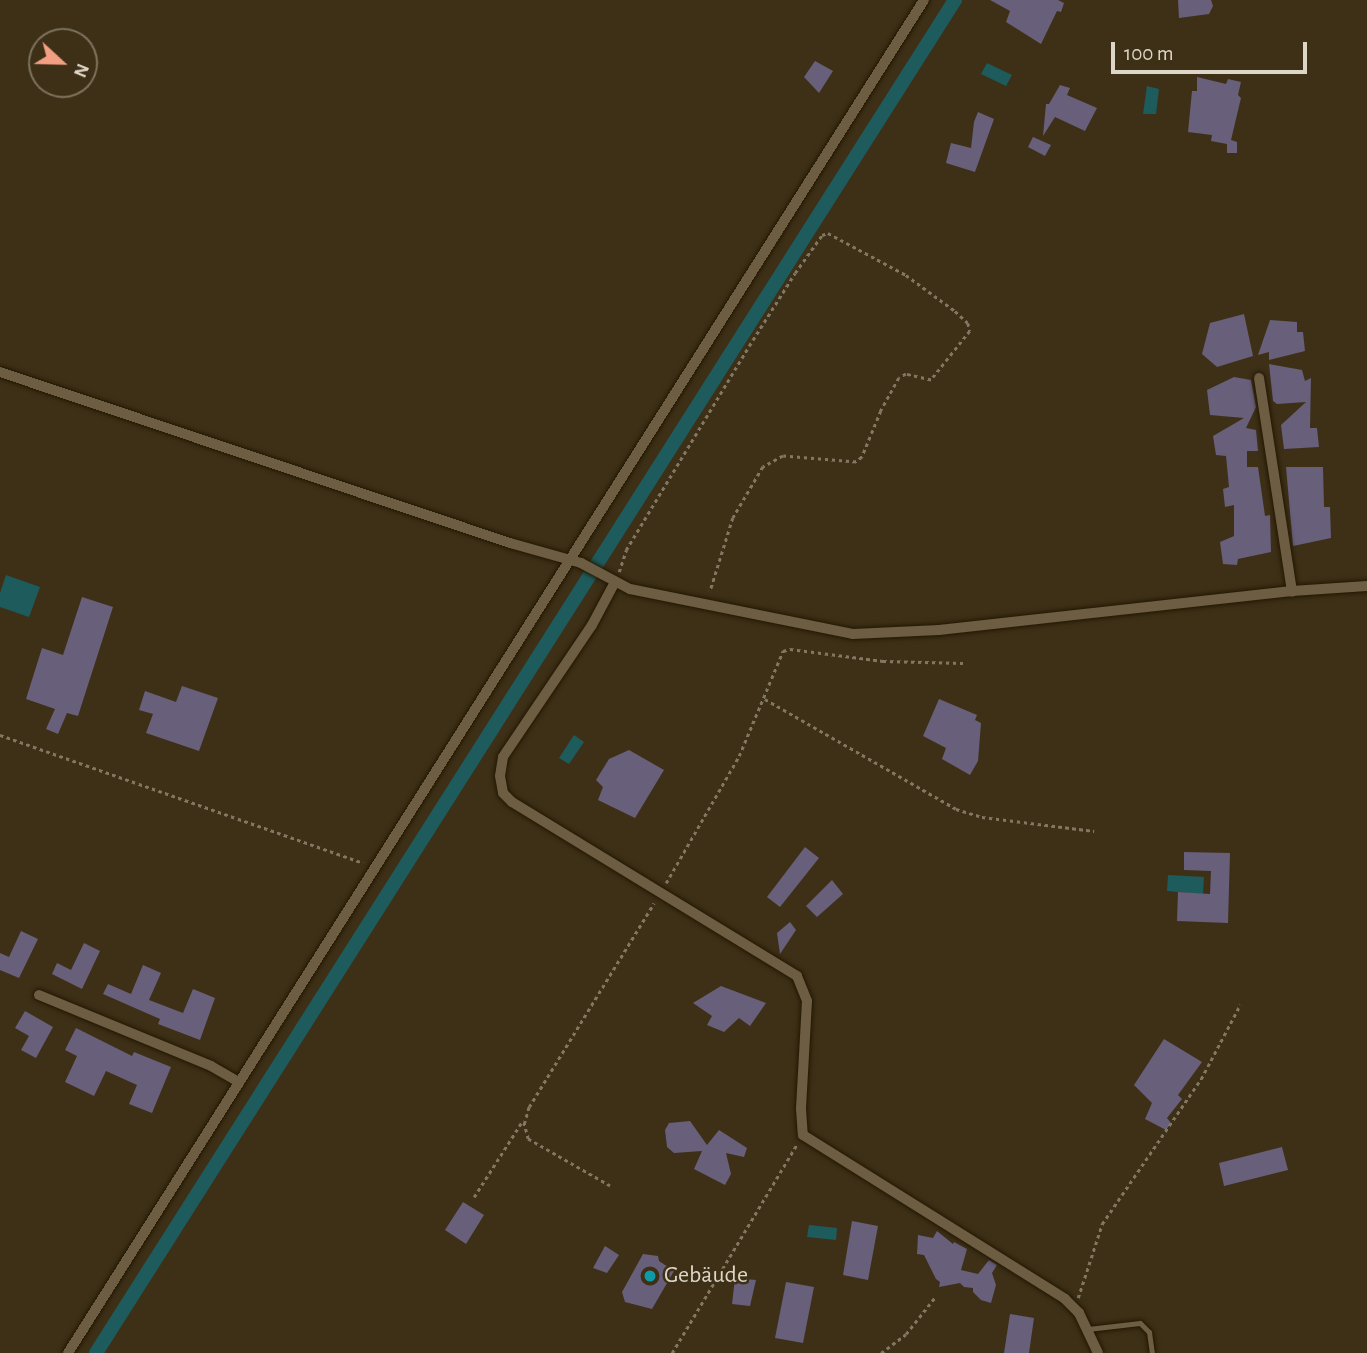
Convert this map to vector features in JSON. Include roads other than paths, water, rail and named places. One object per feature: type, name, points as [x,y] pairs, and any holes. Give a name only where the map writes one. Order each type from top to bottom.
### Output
[{"type":"street","points":[[68,1353],[376,868],[512,648],[576,561],[924,0]]},
{"type":"street","points":[[0,372],[510,543],[576,561],[611,580],[639,591],[707,602],[853,634],[874,635],[1130,612],[1292,592],[1367,586]]},
{"type":"street","points":[[1259,378],[1292,592]]},
{"type":"street","points":[[611,580],[592,625],[503,757],[500,785],[512,802],[661,891],[785,968],[802,982],[807,1001],[801,1108],[803,1135],[1075,1308],[1098,1353]]},
{"type":"street","points":[[39,995],[211,1066],[239,1082]]},
{"type":"lane","points":[[1087,1329],[1135,1323],[1144,1325],[1149,1332],[1152,1353]]},
{"type":"water","points":[[987,63],[1012,75],[1006,86],[981,74]]},
{"type":"water","points":[[1147,86],[1159,89],[1156,114],[1143,114]]},
{"type":"water","points":[[6,575],[40,587],[29,617],[0,607],[0,593]]},
{"type":"water","points":[[574,735],[584,742],[569,764],[559,758]]},
{"type":"water","points":[[1168,875],[1204,877],[1203,894],[1167,891]]},
{"type":"water","points":[[809,1225],[837,1228],[836,1240],[807,1237]]},
{"type":"waterway","points":[[96,1353],[955,0]]},
{"type":"place","name":"Gebäude","points":[[650,1276]]}]
